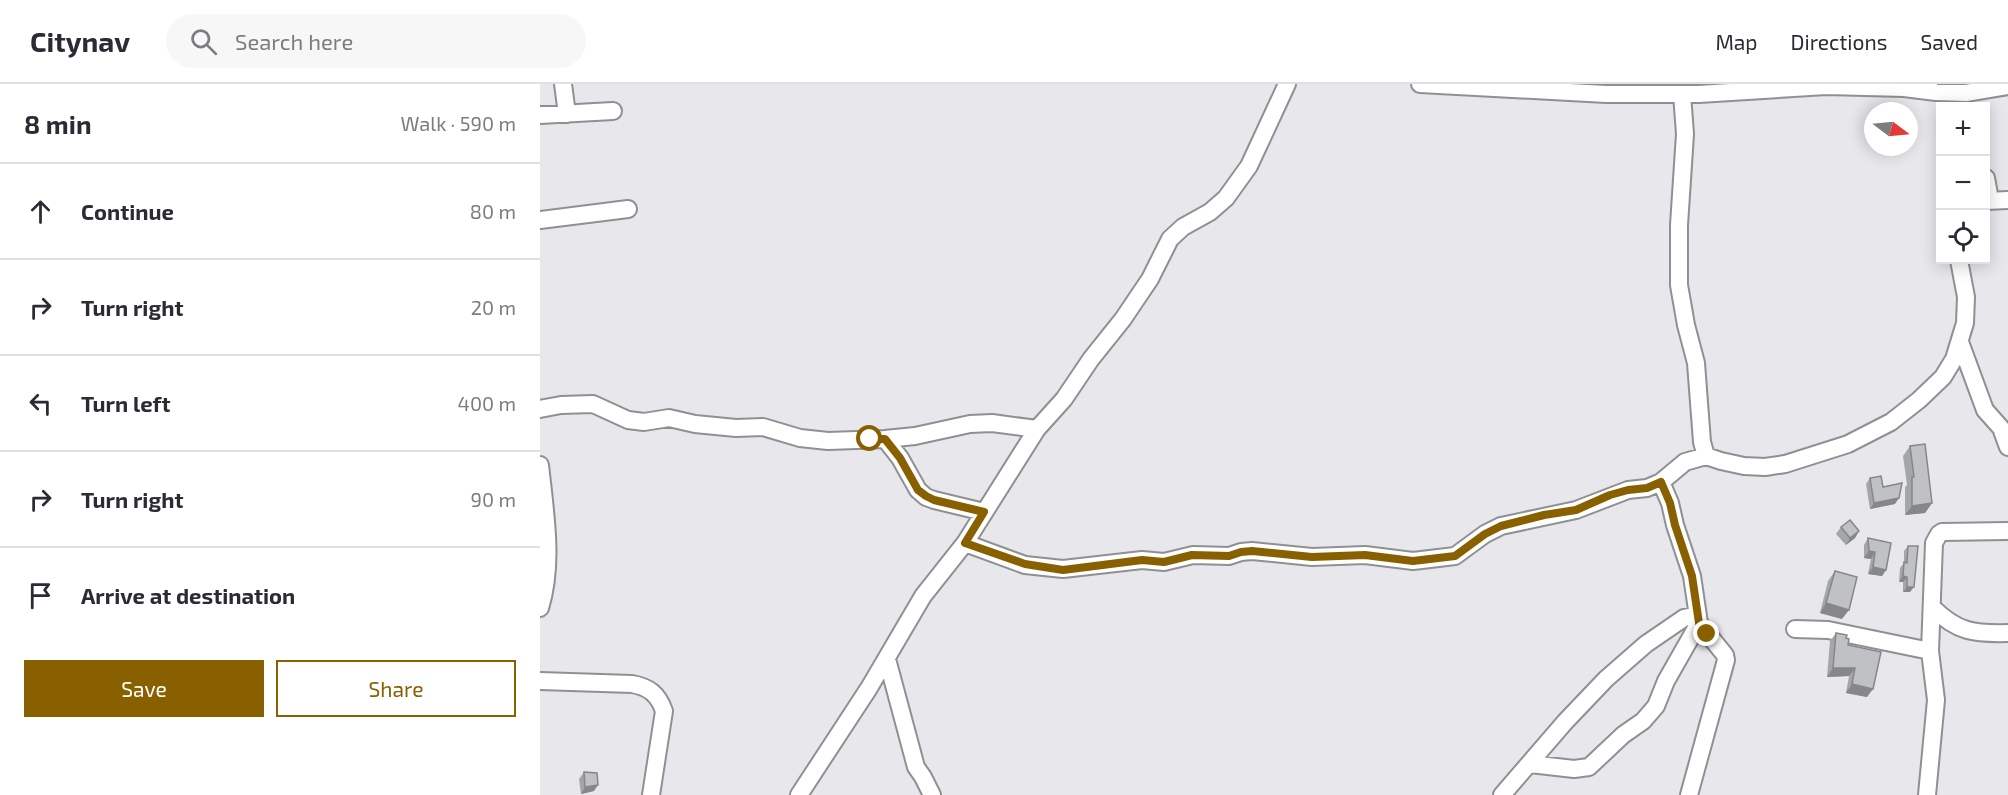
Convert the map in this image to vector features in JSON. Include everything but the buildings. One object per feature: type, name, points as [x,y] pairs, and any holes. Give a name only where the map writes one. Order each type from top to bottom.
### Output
[{"type":"street","points":[[563,84],[567,114]]},
{"type":"street","points":[[799,795],[886,659],[923,596],[965,543],[1037,429],[1064,399],[1091,358],[1123,319],[1150,279],[1170,239],[1182,227],[1209,212],[1226,198],[1249,166],[1287,84]]},
{"type":"street","points":[[1420,84],[1606,94],[1682,94],[1826,86],[1904,88],[1936,92],[1968,100],[2008,86]]},
{"type":"street","points":[[1682,94],[1685,134],[1679,225],[1679,285],[1696,363],[1702,442],[1706,456]]},
{"type":"street","points":[[540,115],[613,111]]},
{"type":"street","points":[[1990,200],[2008,200]]},
{"type":"street","points":[[540,220],[628,209]]},
{"type":"street","points":[[965,543],[1025,564],[1063,570],[1142,560],[1164,562],[1192,555],[1229,556],[1252,551],[1312,557],[1365,555],[1413,561],[1455,556],[1485,534],[1501,526],[1576,510],[1610,495],[1647,488],[1661,482],[1685,462],[1706,456],[1744,466],[1765,467],[1785,464],[1848,444],[1891,422],[1943,377],[1954,359],[1965,323],[1966,297],[1960,264]]},
{"type":"street","points":[[1960,342],[1985,410],[2001,428],[2008,447]]},
{"type":"street","points":[[540,409],[561,405],[593,404],[628,420],[644,422],[669,418],[716,426],[763,427],[800,438],[828,441],[915,436],[970,424],[992,423],[1037,429]]},
{"type":"street","points":[[885,439],[900,458],[918,490],[926,496],[984,512]]},
{"type":"street","points":[[540,465],[548,543],[543,557],[544,595],[540,608]]},
{"type":"street","points":[[1661,482],[1670,503],[1692,576],[1698,619],[1725,655],[1726,665],[1689,795]]},
{"type":"street","points":[[1927,795],[1936,700],[1930,651],[1934,543],[1942,532],[2008,531]]},
{"type":"street","points":[[1933,608],[1946,621],[1959,628],[2008,633]]},
{"type":"street","points":[[1502,795],[1564,722],[1606,679],[1646,644],[1684,618],[1698,619]]},
{"type":"street","points":[[1530,764],[1574,769],[1589,767],[1623,735],[1643,721],[1656,706],[1666,681],[1698,619]]},
{"type":"street","points":[[1795,629],[1828,630],[1930,651]]},
{"type":"street","points":[[886,659],[916,767],[932,795]]},
{"type":"street","points":[[540,681],[632,684],[645,686],[659,699],[663,711],[651,795]]},
{"type":"route","points":[[870,439],[885,439],[900,458],[918,490],[926,496],[984,512],[965,543],[1025,564],[1063,570],[1142,560],[1164,562],[1192,555],[1229,556],[1252,551],[1312,557],[1365,555],[1413,561],[1455,556],[1485,534],[1501,526],[1576,510],[1610,495],[1647,488],[1661,482],[1670,503],[1692,576],[1699,623],[1707,634]]}]
